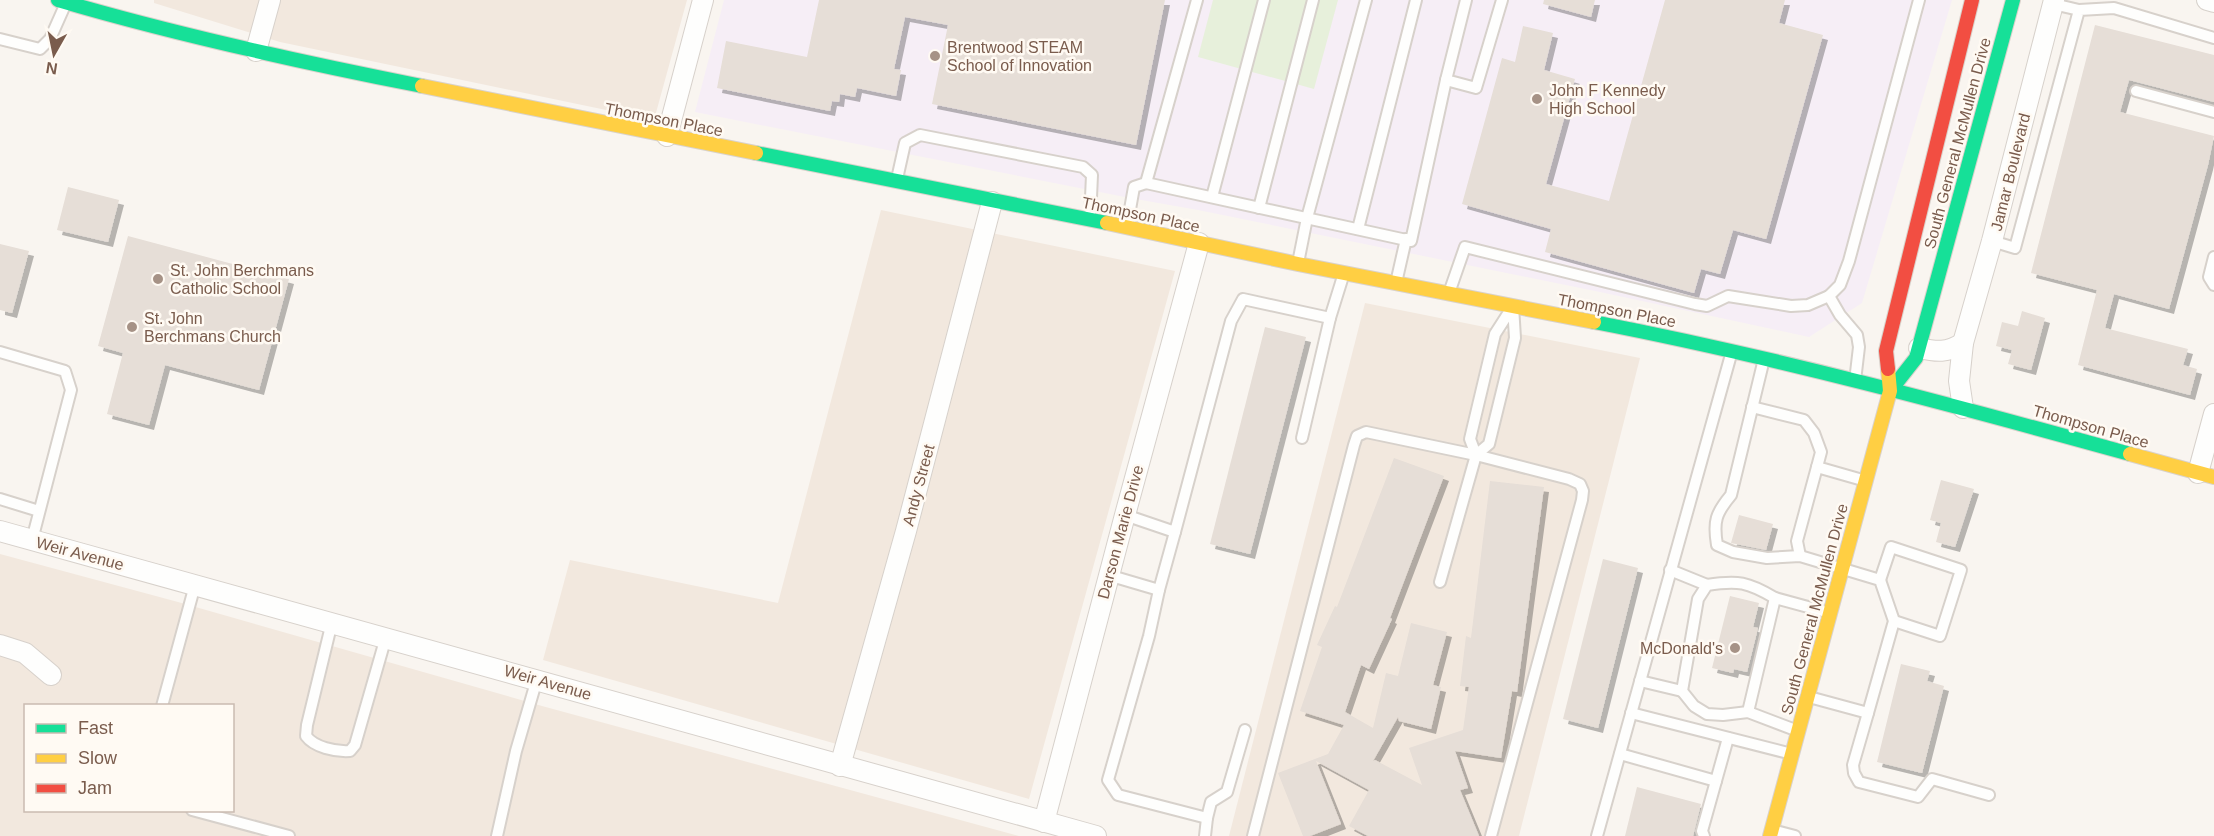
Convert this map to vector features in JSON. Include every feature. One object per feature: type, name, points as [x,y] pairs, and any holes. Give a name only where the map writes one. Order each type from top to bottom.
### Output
[{"type":"street","points":[[256,51],[270,0]]},
{"type":"street","points":[[667,136],[703,0]]},
{"type":"street","name":"South General McMullen Drive","points":[[1771,833],[1890,391],[1886,351],[1972,0]]},
{"type":"street","name":"South General McMullen Drive","points":[[1890,391],[1916,358],[2013,0]]},
{"type":"street","points":[[2207,0],[2214,2]]},
{"type":"street","name":"Thompson Place","points":[[62,1],[256,51],[1732,351],[1964,408],[2206,475]]},
{"type":"street","name":"Jamar Boulevard","points":[[1964,408],[1959,381],[1964,343],[2053,2]]},
{"type":"street","name":"Andy Street","points":[[840,766],[903,542],[992,202]]},
{"type":"street","name":"Darson Marie Drive","points":[[1044,822],[1108,575],[1199,243]]},
{"type":"street","points":[[1919,348],[1940,352],[1952,350],[1964,343]]},
{"type":"street","points":[[2206,475],[2214,414]]},
{"type":"street","name":"Weir Avenue","points":[[0,531],[1096,836]]},
{"type":"street","points":[[0,645],[25,653],[51,675]]},
{"type":"lane","points":[[1146,183],[1197,0]]},
{"type":"lane","points":[[1212,197],[1264,0]]},
{"type":"lane","points":[[1259,208],[1313,0]]},
{"type":"lane","points":[[1298,264],[1307,218],[1366,0]]},
{"type":"lane","points":[[1358,229],[1416,0]]},
{"type":"lane","points":[[1396,283],[1409,240],[1466,0]]},
{"type":"lane","points":[[1446,80],[1476,88],[1502,0]]},
{"type":"lane","points":[[1449,293],[1466,247],[1707,306],[1728,296],[1791,306],[1808,305],[1829,297],[1840,285],[1849,261],[1919,0]]},
{"type":"lane","points":[[0,39],[40,49],[50,39],[62,1]]},
{"type":"lane","points":[[2053,2],[2079,10],[2114,8],[2214,38]]},
{"type":"lane","points":[[1992,241],[2015,248],[2079,10]]},
{"type":"lane","points":[[2136,91],[2214,112]]},
{"type":"lane","points":[[896,181],[905,143],[920,135],[1083,167],[1092,175],[1090,220]]},
{"type":"lane","points":[[1126,227],[1134,187],[1146,183],[1409,240]]},
{"type":"lane","points":[[2214,257],[2209,277],[2214,285]]},
{"type":"lane","points":[[1302,438],[1330,318],[1344,273]]},
{"type":"lane","points":[[1829,297],[1840,315],[1857,335],[1859,347],[1855,381]]},
{"type":"lane","points":[[1207,818],[1118,795],[1108,780],[1149,636],[1230,321],[1243,299],[1330,318]]},
{"type":"lane","points":[[1476,455],[1470,439],[1496,334],[1513,306]]},
{"type":"lane","points":[[1440,582],[1476,455],[1489,444],[1515,338],[1513,306]]},
{"type":"lane","points":[[1597,836],[1732,351]]},
{"type":"lane","points":[[0,352],[65,371],[71,390],[32,540]]},
{"type":"lane","points":[[1764,359],[1731,495],[1719,509],[1714,527],[1717,545],[1733,552],[1767,558],[1800,556],[1880,580]]},
{"type":"lane","points":[[1752,407],[1804,420],[1814,433],[1821,452],[1797,541],[1800,556]]},
{"type":"lane","points":[[1253,836],[1357,436],[1366,432],[1476,455],[1569,478],[1580,484],[1582,500],[1491,836]]},
{"type":"lane","points":[[1817,467],[1866,482]]},
{"type":"lane","points":[[0,500],[39,510]]},
{"type":"lane","points":[[1125,514],[1175,532]]},
{"type":"lane","points":[[1893,621],[1940,636],[1960,570],[1891,547],[1880,580],[1893,621],[1852,765],[1854,773],[1859,782],[1918,797],[1932,779],[1989,795]]},
{"type":"lane","points":[[1670,570],[1707,585],[1738,581],[1760,588],[1775,598],[1830,613]]},
{"type":"lane","points":[[1108,575],[1159,590]]},
{"type":"lane","points":[[162,704],[195,585]]},
{"type":"lane","points":[[1682,691],[1698,599],[1707,585]]},
{"type":"lane","points":[[1748,712],[1775,598]]},
{"type":"lane","points":[[332,622],[306,736],[310,742],[340,752],[350,751],[355,745],[386,637]]},
{"type":"lane","points":[[497,836],[516,751],[537,679]]},
{"type":"lane","points":[[1640,681],[1682,691],[1694,705],[1707,714],[1748,712],[1798,731]]},
{"type":"lane","points":[[1808,696],[1868,713]]},
{"type":"lane","points":[[1631,713],[1792,754]]},
{"type":"lane","points":[[1205,836],[1210,802],[1227,792],[1245,730]]},
{"type":"lane","points":[[1704,836],[1702,831],[1728,738]]},
{"type":"lane","points":[[1620,754],[1716,781]]},
{"type":"lane","points":[[199,812],[289,836]]},
{"type":"lane","points":[[1771,833],[1795,836]]},
{"type":"shaded area","points":[[154,0],[687,0],[654,120],[280,42],[154,3]]},
{"type":"shaded area","name":"John F Kennedy High School","points":[[724,0],[1952,0],[1862,303],[1809,337],[1198,210],[695,112]]},
{"type":"shaded area","points":[[881,210],[1175,271],[1029,799],[543,660],[570,560],[778,603]]},
{"type":"shaded area","points":[[1365,303],[1640,358],[1519,836],[1229,836]]},
{"type":"shaded area","points":[[0,554],[178,602],[542,706],[1019,836],[0,836]]},
{"type":"green space","points":[[1213,0],[1338,0],[1314,89],[1198,57]]},
{"type":"building","points":[[819,0],[1165,0],[1136,145],[932,104],[948,25],[905,17],[894,69],[901,70],[896,96],[857,88],[855,97],[840,94],[839,102],[832,101],[830,111],[717,88],[726,41],[807,57]]},
{"type":"building","points":[[1544,0],[1595,0],[1591,17],[1543,4]]},
{"type":"building","points":[[1665,0],[1785,0],[1779,23],[1823,35],[1766,239],[1733,230],[1720,274],[1701,269],[1694,293],[1545,252],[1551,229],[1462,204],[1502,58],[1515,62],[1523,26],[1553,33],[1544,70],[1575,79],[1546,184],[1609,201]]},
{"type":"building","points":[[2095,25],[2214,55],[2214,102],[2129,80],[2120,112],[2214,136],[2169,309],[2114,294],[2105,328],[2188,349],[2183,365],[2197,369],[2190,395],[2078,365],[2097,290],[2031,273]]},
{"type":"building","points":[[68,187],[119,200],[108,242],[57,230]]},
{"type":"building","points":[[128,236],[289,279],[259,390],[165,365],[149,425],[107,414],[123,353],[98,346]]},
{"type":"building","points":[[0,244],[29,251],[12,313],[0,310]]},
{"type":"building","points":[[2022,311],[2045,318],[2031,370],[2008,364],[2012,350],[1996,346],[2002,322],[2018,326]]},
{"type":"building","points":[[1265,327],[1306,337],[1250,554],[1210,544]]},
{"type":"building","points":[[1394,458],[1444,476],[1390,618],[1392,619],[1369,669],[1361,665],[1345,712],[1373,728],[1386,673],[1398,676],[1411,623],[1447,632],[1433,685],[1441,687],[1431,729],[1399,721],[1398,717],[1373,761],[1422,785],[1409,748],[1463,730],[1469,687],[1460,686],[1466,636],[1471,638],[1490,481],[1544,487],[1517,692],[1512,691],[1501,758],[1455,751],[1468,788],[1460,790],[1479,836],[1368,836],[1349,826],[1369,790],[1316,761],[1341,824],[1310,836],[1303,836],[1278,773],[1328,754],[1344,725],[1300,711],[1322,647],[1317,645],[1335,606],[1337,607]]},
{"type":"building","points":[[1941,480],[1974,489],[1955,547],[1936,542],[1941,523],[1930,520]]},
{"type":"building","points":[[1739,515],[1773,524],[1766,550],[1731,543]]},
{"type":"building","points":[[1603,559],[1638,568],[1598,728],[1563,719]]},
{"type":"building","name":"McDonald's","points":[[1730,596],[1759,603],[1753,627],[1758,628],[1747,672],[1734,669],[1733,673],[1712,668]]},
{"type":"building","points":[[1901,664],[1930,671],[1927,681],[1944,686],[1922,773],[1877,762]]},
{"type":"building","points":[[1637,787],[1701,804],[1693,836],[1625,836]]},
{"type":"traffic: fast","points":[[58,0],[239,47],[422,86]]},
{"type":"traffic: fast","points":[[1890,391],[1916,358],[2013,0]]},
{"type":"traffic: fast","points":[[756,153],[1107,223]]},
{"type":"traffic: fast","points":[[1594,322],[1796,366],[2130,454]]},
{"type":"traffic: slow","points":[[422,86],[756,153]]},
{"type":"traffic: slow","points":[[1107,223],[1298,264],[1594,322]]},
{"type":"traffic: slow","points":[[1770,836],[1890,391],[1888,369]]},
{"type":"traffic: slow","points":[[2130,454],[2214,477]]},
{"type":"traffic: jam","points":[[1888,369],[1886,351],[1972,0]]},
{"type":"place","name":"Brentwood STEAM School of Innovation","points":[[935,56]]},
{"type":"place","name":"John F Kennedy High School","points":[[1537,99]]},
{"type":"place","name":"St. John Berchmans Catholic School","points":[[158,279]]},
{"type":"place","name":"St. John Berchmans Church","points":[[132,327]]},
{"type":"place","name":"McDonald's","points":[[1735,648]]}]
